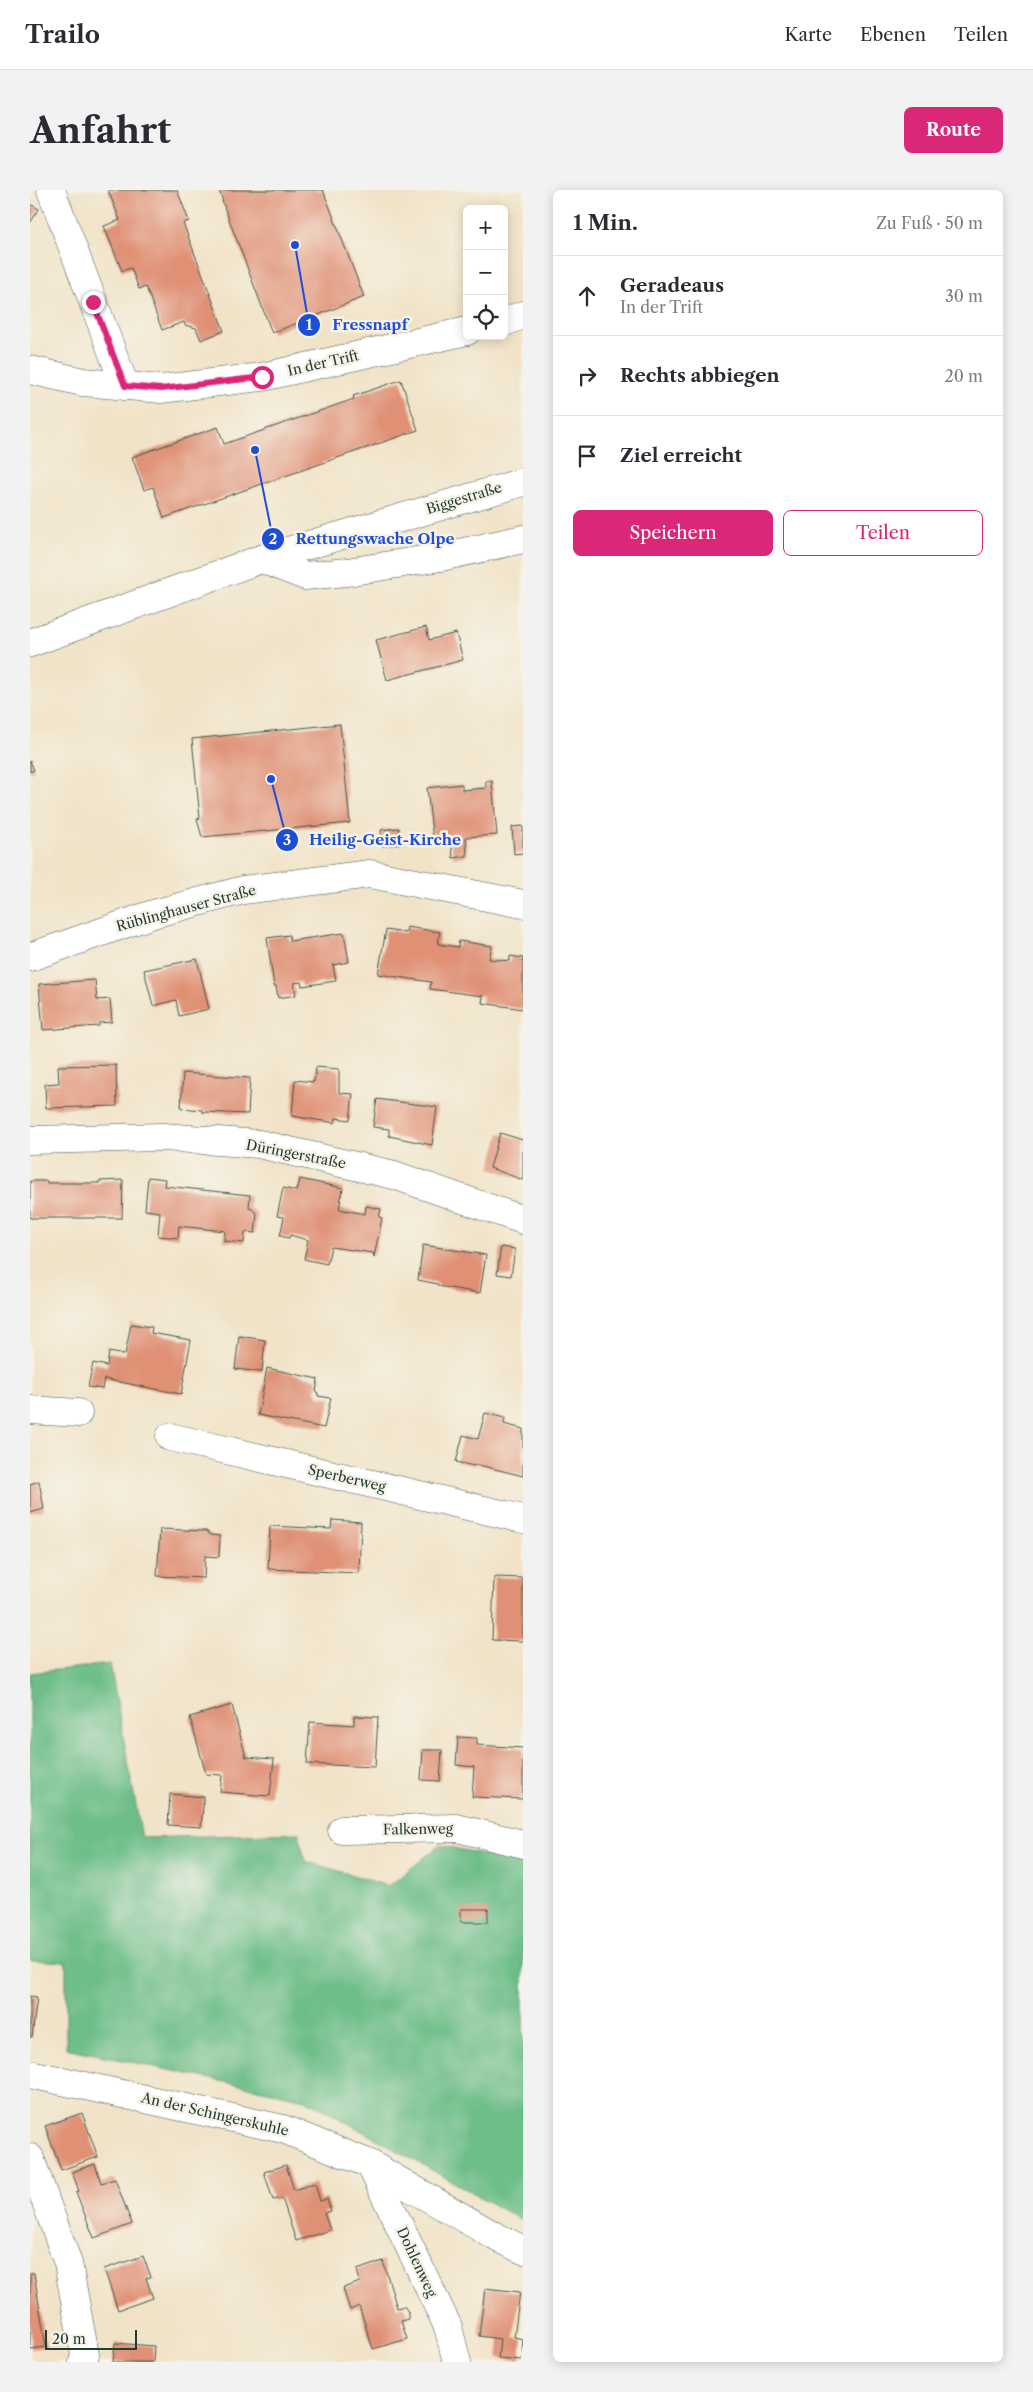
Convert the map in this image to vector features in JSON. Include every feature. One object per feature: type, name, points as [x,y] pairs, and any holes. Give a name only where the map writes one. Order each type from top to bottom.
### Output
[{"type":"street","points":[[51,190],[125,386]]},
{"type":"street","points":[[508,321],[523,316]]},
{"type":"street","name":"In der Trift","points":[[30,370],[83,382],[161,389],[262,377],[463,332]]},
{"type":"street","name":"Biggestraße","points":[[30,643],[261,559],[523,482]]},
{"type":"street","points":[[261,559],[305,576],[347,572],[441,557],[523,539]]},
{"type":"street","name":"Rüblinghauser Straße","points":[[30,957],[153,914],[243,890],[370,874],[523,904]]},
{"type":"street","name":"Düringerstraße","points":[[30,1140],[163,1137],[259,1144],[394,1175],[523,1220]]},
{"type":"street","points":[[30,1410],[78,1413]]},
{"type":"street","name":"Sperberweg","points":[[170,1436],[523,1519]]},
{"type":"street","name":"Falkenweg","points":[[342,1830],[457,1828],[523,1844]]},
{"type":"street","name":"An der Schingerskuhle","points":[[30,2074],[284,2128],[370,2164],[493,2235],[523,2250]]},
{"type":"street","points":[[30,2158],[68,2263],[85,2355],[83,2362]]},
{"type":"street","name":"Dohlenweg","points":[[370,2164],[448,2327],[457,2362]]},
{"type":"green space","points":[[110,1664],[142,1838],[299,1833],[305,1861],[389,1886],[440,1845],[523,1863],[523,2221],[305,2099],[66,2048],[66,1962],[30,1960],[30,1673]]},
{"type":"building","points":[[108,190],[177,190],[189,221],[183,223],[224,331],[201,340],[196,328],[185,325],[184,322],[162,330],[146,287],[139,289],[131,268],[122,271],[104,226],[120,220]]},
{"type":"building","points":[[219,190],[323,190],[364,297],[272,333]]},
{"type":"building","points":[[30,204],[39,209],[30,223]]},
{"type":"building","points":[[401,380],[418,430],[164,518],[153,487],[144,490],[132,457],[218,427],[224,444],[354,399],[353,396]]},
{"type":"building","points":[[426,627],[429,640],[456,633],[463,660],[387,680],[376,640]]},
{"type":"building","points":[[340,724],[350,823],[202,837],[197,819],[200,818],[192,739]]},
{"type":"building","points":[[30,761],[34,770],[30,772]]},
{"type":"building","points":[[486,781],[492,781],[497,835],[466,837],[467,856],[453,858],[451,838],[433,840],[427,788],[462,784],[462,790],[486,788]]},
{"type":"building","points":[[523,826],[523,853],[514,854],[512,827]]},
{"type":"building","points":[[399,828],[400,844],[382,846],[381,830]]},
{"type":"building","points":[[407,927],[440,932],[438,944],[458,947],[459,941],[492,946],[489,959],[510,961],[510,956],[523,958],[523,1009],[482,1003],[483,996],[430,989],[431,982],[378,974],[386,930],[406,933]]},
{"type":"building","points":[[344,933],[349,962],[333,965],[336,981],[302,986],[301,982],[294,983],[296,995],[278,998],[276,986],[274,986],[267,938],[289,935],[290,941]]},
{"type":"building","points":[[197,959],[209,1009],[179,1016],[176,1000],[153,1006],[144,970]]},
{"type":"building","points":[[95,980],[97,1000],[110,999],[112,1022],[99,1023],[99,1026],[43,1030],[39,984]]},
{"type":"building","points":[[116,1065],[117,1106],[46,1108],[45,1084],[59,1083],[58,1066]]},
{"type":"building","points":[[316,1067],[339,1069],[339,1093],[353,1094],[350,1120],[336,1118],[335,1123],[292,1116],[295,1080],[314,1082]]},
{"type":"building","points":[[183,1073],[250,1078],[248,1114],[202,1112],[202,1110],[181,1108]]},
{"type":"building","points":[[377,1099],[437,1107],[432,1145],[389,1136],[389,1129],[373,1127]]},
{"type":"building","points":[[500,1133],[523,1140],[523,1180],[490,1168]]},
{"type":"building","points":[[148,1177],[165,1179],[164,1186],[250,1195],[249,1208],[257,1214],[255,1233],[245,1232],[244,1243],[224,1241],[225,1231],[179,1226],[178,1238],[158,1236],[160,1212],[145,1210]]},
{"type":"building","points":[[300,1179],[343,1188],[339,1209],[365,1214],[366,1206],[381,1209],[379,1217],[382,1218],[374,1257],[373,1253],[331,1247],[327,1264],[308,1260],[304,1259],[308,1240],[290,1235],[289,1238],[280,1236],[284,1217],[277,1216],[283,1188],[297,1191]]},
{"type":"building","points":[[123,1180],[122,1218],[30,1218],[30,1181],[47,1181],[47,1183],[99,1183],[99,1181]]},
{"type":"building","points":[[423,1245],[486,1255],[480,1293],[438,1286],[438,1284],[418,1280]]},
{"type":"building","points":[[501,1247],[515,1249],[511,1276],[497,1274]]},
{"type":"building","points":[[131,1324],[152,1327],[151,1333],[191,1340],[181,1394],[104,1379],[102,1389],[88,1387],[93,1363],[107,1366],[109,1352],[125,1355]]},
{"type":"building","points":[[239,1336],[265,1340],[262,1372],[235,1369]]},
{"type":"building","points":[[267,1368],[318,1379],[316,1392],[318,1396],[331,1398],[324,1428],[258,1415]]},
{"type":"building","points":[[485,1413],[505,1418],[504,1424],[523,1429],[523,1476],[475,1464],[474,1466],[456,1462],[463,1435],[478,1439]]},
{"type":"building","points":[[39,1481],[44,1509],[30,1513],[30,1484]]},
{"type":"building","points":[[332,1520],[361,1522],[359,1573],[268,1569],[270,1526],[331,1529]]},
{"type":"building","points":[[160,1529],[206,1531],[211,1535],[220,1536],[219,1557],[205,1556],[204,1578],[157,1576]]},
{"type":"building","points":[[494,1577],[523,1578],[523,1641],[492,1640]]},
{"type":"building","points":[[232,1705],[246,1757],[274,1759],[270,1796],[220,1792],[222,1775],[206,1774],[190,1717]]},
{"type":"building","points":[[354,1716],[378,1717],[375,1767],[307,1764],[310,1722],[354,1725]]},
{"type":"building","points":[[458,1737],[477,1738],[477,1745],[523,1748],[523,1799],[472,1797],[474,1767],[456,1765]]},
{"type":"building","points":[[423,1750],[442,1750],[440,1781],[421,1780]]},
{"type":"building","points":[[170,1794],[204,1797],[201,1827],[168,1825]]},
{"type":"building","points":[[461,1909],[488,1909],[488,1922],[461,1922]]},
{"type":"building","points":[[30,1996],[37,1997],[32,2037],[30,2037]]},
{"type":"building","points":[[82,2113],[98,2157],[61,2170],[45,2126]]},
{"type":"building","points":[[95,2164],[101,2183],[115,2179],[132,2224],[94,2238],[76,2192],[79,2191],[72,2172]]},
{"type":"building","points":[[286,2165],[294,2190],[315,2183],[320,2201],[327,2199],[331,2211],[324,2213],[330,2230],[296,2241],[282,2198],[273,2200],[264,2172]]},
{"type":"building","points":[[143,2256],[151,2277],[146,2278],[153,2298],[118,2310],[104,2269]]},
{"type":"building","points":[[383,2261],[397,2308],[404,2306],[408,2312],[408,2319],[401,2321],[407,2339],[373,2349],[359,2306],[350,2310],[343,2288],[360,2282],[357,2270]]},
{"type":"building","points":[[34,2273],[46,2347],[30,2349],[30,2274]]},
{"type":"building","points":[[485,2288],[520,2292],[514,2337],[523,2339],[521,2360],[498,2358],[500,2339],[479,2336]]},
{"type":"building","points":[[115,2343],[154,2346],[153,2362],[113,2362]]},
{"type":"place","name":"Fressnapf","points":[[295,245]]},
{"type":"place","name":"Rettungswache Olpe","points":[[255,450]]},
{"type":"place","name":"Heilig-Geist-Kirche","points":[[271,779]]},
{"type":"route","points":[[93,302],[125,386],[161,389],[262,377]]}]
